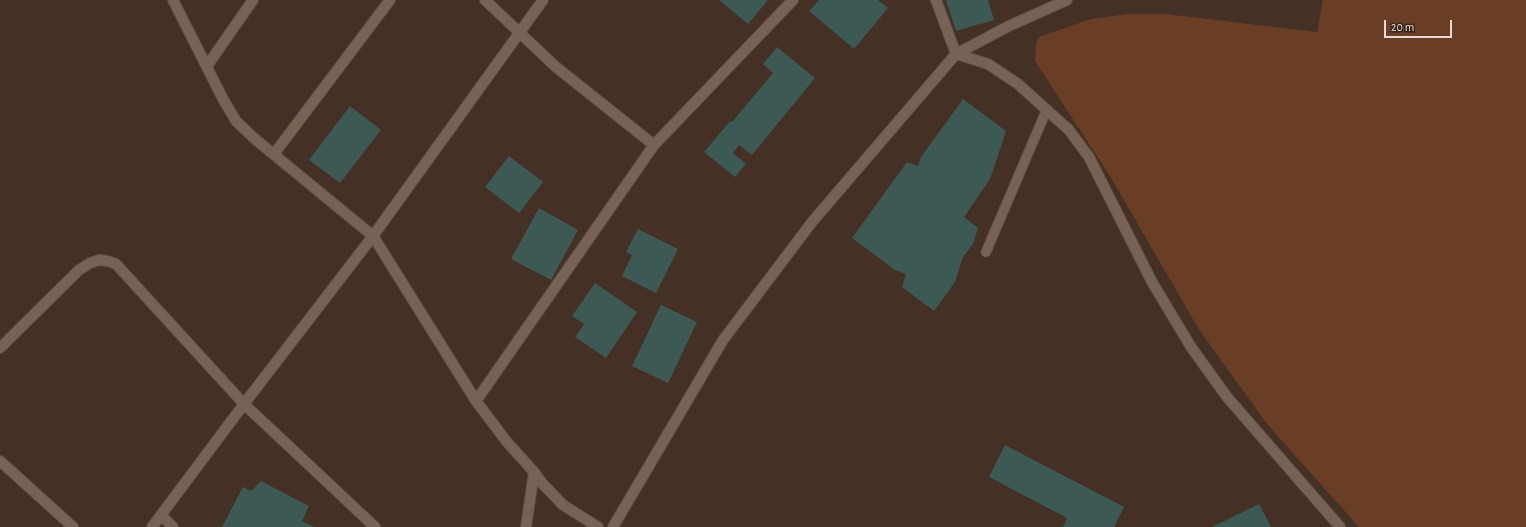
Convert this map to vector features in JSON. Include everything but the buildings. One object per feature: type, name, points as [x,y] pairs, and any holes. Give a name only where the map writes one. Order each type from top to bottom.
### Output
[{"type":"street","points":[[173,0],[230,112],[244,130],[373,236],[476,401],[507,442],[563,505],[598,527]]},
{"type":"street","points":[[207,66],[253,0]]},
{"type":"street","points":[[274,154],[390,0]]},
{"type":"street","points":[[485,0],[556,67],[654,145]]},
{"type":"street","points":[[152,527],[373,236],[543,0]]},
{"type":"street","points":[[476,401],[654,145],[793,0]]},
{"type":"street","points":[[936,0],[956,54]]},
{"type":"street","points":[[613,527],[723,340],[812,222],[956,54],[1009,26],[1068,0]]},
{"type":"street","points":[[956,54],[988,64],[1018,84],[1069,130],[1089,157],[1152,282],[1191,347],[1227,397],[1340,527]]},
{"type":"street","points":[[0,348],[79,270],[90,263],[99,260],[116,264],[244,404],[375,527]]},
{"type":"street","points":[[0,461],[73,527]]},
{"type":"street","points":[[526,527],[534,472]]},
{"type":"street","points":[[161,515],[173,527]]},
{"type":"lane","points":[[986,252],[1047,110]]},
{"type":"shaded area","points":[[1323,0],[1526,0],[1526,527],[1359,527],[1267,424],[1198,328],[1110,176],[1035,61],[1036,43],[1039,37],[1091,19],[1128,14],[1165,14],[1317,32]]}]
